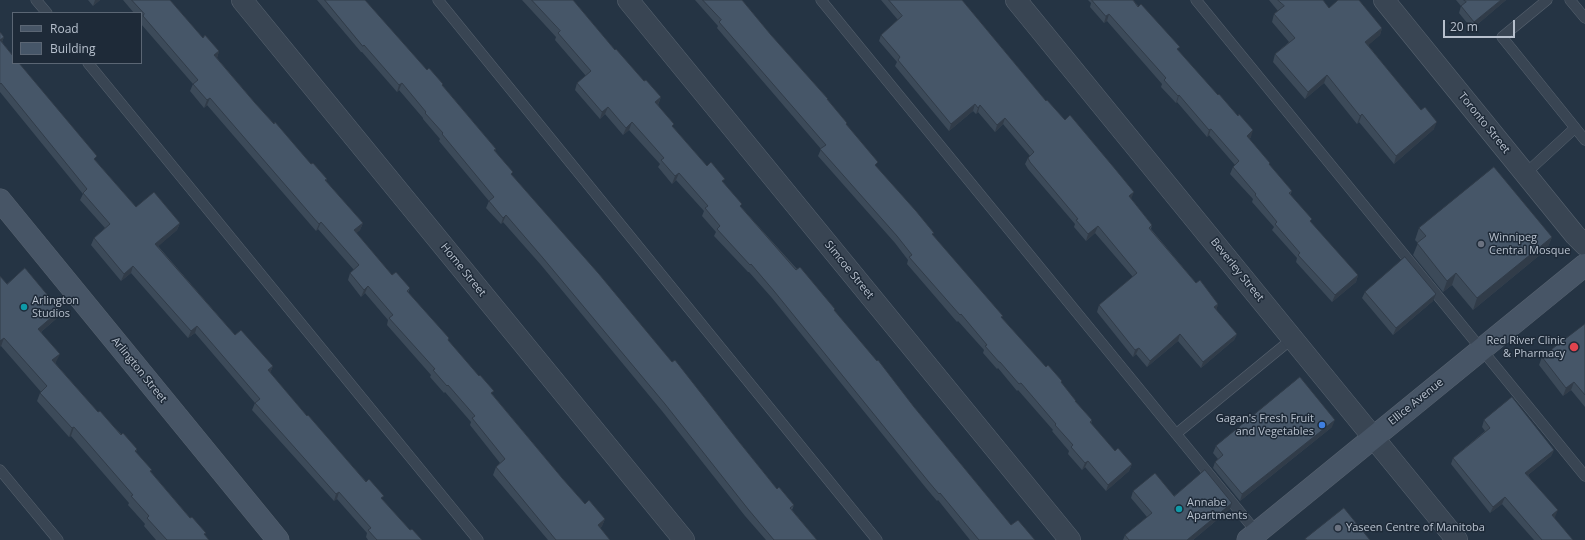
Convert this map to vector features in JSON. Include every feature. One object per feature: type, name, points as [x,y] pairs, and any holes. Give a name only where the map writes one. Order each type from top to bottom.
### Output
[{"type":"main road","name":"Arlington Street","points":[[0,200],[278,540]]},
{"type":"main road","name":"Ellice Avenue","points":[[1256,537],[1373,438],[1585,265]]},
{"type":"street","name":"Home Street","points":[[242,0],[684,540]]},
{"type":"street","name":"Simcoe Street","points":[[628,0],[1070,540]]},
{"type":"street","name":"Beverley Street","points":[[1016,0],[1457,540]]},
{"type":"street","name":"Toronto Street","points":[[1384,0],[1525,174],[1585,245]]},
{"type":"lane","points":[[36,0],[46,12]]},
{"type":"lane","points":[[438,0],[878,540]]},
{"type":"lane","points":[[821,0],[1176,434],[1256,537]]},
{"type":"lane","points":[[1196,0],[1585,476]]},
{"type":"lane","points":[[1547,0],[1502,37],[1585,140]]},
{"type":"lane","points":[[1570,0],[1585,18]]},
{"type":"lane","points":[[89,64],[478,540]]},
{"type":"lane","points":[[1525,174],[1575,128]]},
{"type":"lane","points":[[1176,434],[1293,338]]},
{"type":"lane","points":[[0,470],[58,540]]},
{"type":"building","points":[[132,0],[170,0],[203,38],[205,35],[219,51],[214,55],[274,124],[275,122],[311,164],[313,163],[327,179],[325,180],[363,223],[354,230],[392,275],[396,272],[410,288],[407,291],[449,338],[448,340],[479,376],[480,375],[494,391],[491,393],[562,478],[585,504],[589,500],[605,519],[598,525],[610,540],[556,540],[496,467],[505,459],[472,418],[475,416],[448,385],[447,386],[433,370],[435,369],[389,318],[393,315],[368,286],[364,290],[350,273],[359,265],[321,222],[319,224],[210,98],[207,100],[193,84],[198,80],[143,16],[144,14]]},
{"type":"building","points":[[325,0],[365,0],[427,70],[429,68],[496,149],[494,150],[513,172],[511,174],[599,274],[672,362],[675,360],[777,489],[779,487],[794,505],[790,508],[817,540],[774,540],[665,404],[543,258],[506,215],[503,218],[489,201],[494,197],[402,83],[399,85],[364,45],[363,46]]},
{"type":"building","points":[[532,0],[573,0],[615,50],[616,49],[644,81],[646,80],[661,97],[655,102],[674,124],[672,126],[707,166],[711,162],[725,179],[722,181],[742,204],[740,206],[796,270],[800,267],[835,309],[834,310],[877,361],[878,360],[914,407],[1011,525],[1018,520],[1035,540],[979,540],[940,493],[939,494],[928,481],[774,291],[751,264],[750,265],[717,229],[720,226],[705,208],[708,206],[679,173],[675,176],[661,160],[664,158],[632,122],[626,128],[608,107],[602,112],[577,83],[591,71],[558,33],[560,31]]},
{"type":"building","points":[[703,0],[742,0],[828,99],[847,123],[846,124],[878,162],[875,165],[916,211],[934,233],[932,234],[1003,316],[1001,317],[1046,367],[1048,365],[1062,381],[1061,382],[1075,401],[1092,420],[1090,422],[1115,451],[1118,448],[1132,464],[1108,485],[1088,461],[1085,463],[1071,447],[1073,445],[1021,383],[1019,384],[999,362],[961,314],[960,315],[909,257],[912,255],[897,236],[820,149],[826,145],[719,22],[721,20]]},
{"type":"building","points":[[889,0],[962,0],[1046,101],[1047,100],[1065,120],[1070,115],[1116,170],[1134,192],[1129,196],[1152,225],[1149,228],[1196,283],[1200,280],[1218,304],[1214,307],[1237,334],[1203,362],[1180,334],[1150,361],[1139,348],[1135,350],[1099,305],[1137,273],[1098,226],[1088,234],[1076,220],[1078,219],[1030,162],[1028,158],[1034,152],[1005,118],[997,125],[980,105],[978,108],[975,104],[951,124],[898,60],[900,57],[881,35],[902,16]]},
{"type":"building","points":[[1092,0],[1133,0],[1138,7],[1141,4],[1180,47],[1177,49],[1218,95],[1219,94],[1238,116],[1239,114],[1253,130],[1247,136],[1292,191],[1289,193],[1312,219],[1310,221],[1358,275],[1335,295],[1298,255],[1300,253],[1275,224],[1277,222],[1233,167],[1239,161],[1211,129],[1209,130],[1179,95],[1178,96],[1164,80],[1166,78],[1109,14],[1106,16]]},
{"type":"building","points":[[1278,0],[1323,0],[1329,8],[1338,0],[1359,0],[1382,28],[1365,42],[1421,110],[1425,107],[1437,122],[1396,156],[1362,114],[1360,116],[1327,75],[1308,92],[1275,54],[1295,38],[1274,14],[1284,6]]},
{"type":"building","points":[[1464,0],[1501,0],[1474,22],[1461,6],[1466,2]]},
{"type":"building","points":[[0,32],[4,37],[0,40]]},
{"type":"building","points":[[0,40],[12,55],[12,64],[20,64],[97,156],[94,159],[136,207],[154,192],[180,223],[155,244],[235,335],[241,330],[273,366],[268,370],[307,416],[308,415],[366,482],[369,479],[384,496],[381,498],[410,530],[412,529],[422,540],[377,540],[368,530],[371,528],[339,492],[336,494],[255,403],[260,399],[197,326],[191,331],[133,266],[124,274],[94,238],[110,224],[83,193],[87,189],[1,83],[0,84]]},
{"type":"building","name":"Winnipeg Central Mosque","points":[[1494,167],[1552,237],[1477,298],[1456,273],[1447,281],[1417,243],[1426,236],[1419,228]]},
{"type":"building","points":[[1405,257],[1436,294],[1396,328],[1365,292]]},
{"type":"building","points":[[25,268],[60,310],[38,329],[60,354],[52,360],[98,412],[100,411],[121,435],[123,433],[137,449],[135,451],[152,470],[150,471],[190,518],[192,517],[206,533],[204,534],[209,540],[167,540],[147,518],[149,516],[131,496],[133,495],[74,427],[72,428],[40,393],[47,386],[4,338],[0,341],[0,276],[7,284]]},
{"type":"building","name":"Red River Clinic & Pharmacy","points":[[1585,324],[1585,395],[1574,382],[1566,388],[1542,357]]},
{"type":"building","points":[[1300,377],[1335,420],[1242,494],[1215,462],[1223,455],[1216,446]]},
{"type":"building","points":[[1512,397],[1554,450],[1525,473],[1558,510],[1552,515],[1573,540],[1542,540],[1505,497],[1493,507],[1453,458],[1490,428],[1484,420]]},
{"type":"building","name":"Annabe Apartments","points":[[1205,470],[1232,503],[1187,540],[1129,540],[1125,535],[1152,513],[1133,491],[1155,473],[1174,496]]},
{"type":"building","points":[[1344,508],[1370,540],[1305,539]]},
{"type":"place","name":"Winnipeg Central Mosque","points":[[1481,244]]},
{"type":"place","name":"Arlington Studios","points":[[24,307]]},
{"type":"place","name":"Red River Clinic & Pharmacy","points":[[1574,347]]},
{"type":"place","name":"Gagan's Fresh Fruit and Vegetables","points":[[1322,425]]},
{"type":"place","name":"Annabe Apartments","points":[[1179,509]]},
{"type":"place","name":"Yaseen Centre of Manitoba","points":[[1338,528]]}]
